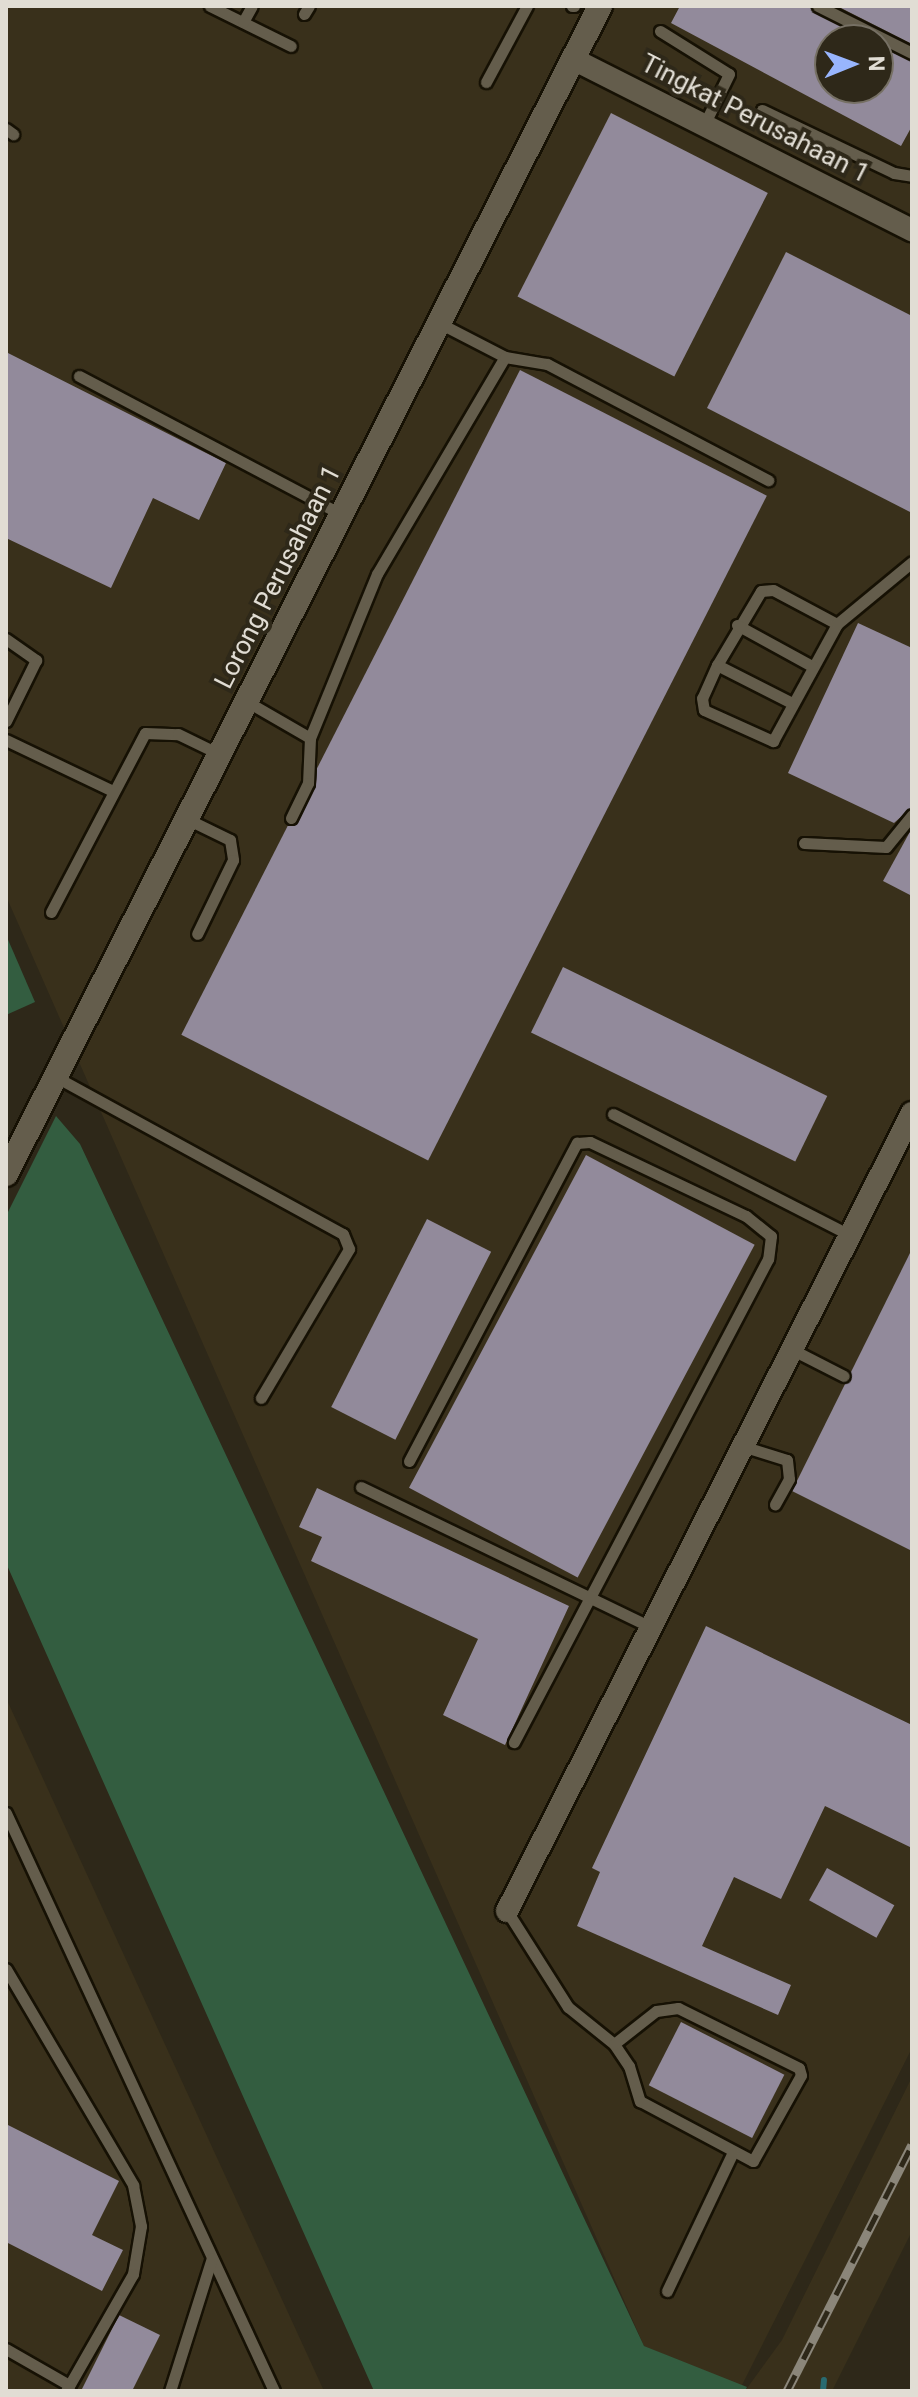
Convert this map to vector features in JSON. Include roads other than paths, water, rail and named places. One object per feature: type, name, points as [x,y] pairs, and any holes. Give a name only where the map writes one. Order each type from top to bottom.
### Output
[{"type":"street","name":"Lorong Perusahaan 1","points":[[6,1174],[600,6]]},
{"type":"street","name":"Tingkat Perusahaan 1","points":[[573,59],[912,230]]},
{"type":"street","points":[[507,1911],[648,1626],[912,1113]]},
{"type":"lane","points":[[210,6],[291,46]]},
{"type":"lane","points":[[243,22],[252,6]]},
{"type":"lane","points":[[486,82],[527,6]]},
{"type":"lane","points":[[818,6],[912,53]]},
{"type":"lane","points":[[660,31],[729,74],[704,125]]},
{"type":"lane","points":[[762,110],[894,173],[912,176]]},
{"type":"lane","points":[[439,323],[505,357],[547,364],[768,480]]},
{"type":"lane","points":[[291,818],[308,783],[310,738],[377,574],[505,357]]},
{"type":"lane","points":[[79,376],[342,514]]},
{"type":"lane","points":[[837,624],[767,589],[737,625],[702,698],[704,710],[766,743],[837,624],[912,562]]},
{"type":"lane","points":[[737,625],[812,666]]},
{"type":"lane","points":[[6,639],[36,660],[6,721]]},
{"type":"lane","points":[[717,665],[792,703]]},
{"type":"lane","points":[[246,701],[310,738]]},
{"type":"lane","points":[[51,912],[138,740],[153,730],[178,734],[219,754]]},
{"type":"lane","points":[[6,740],[111,790]]},
{"type":"lane","points":[[804,843],[886,847],[912,815]]},
{"type":"lane","points":[[187,818],[230,840],[233,860],[197,934]]},
{"type":"lane","points":[[56,1076],[343,1234],[349,1249],[261,1398]]},
{"type":"lane","points":[[613,1114],[849,1235]]},
{"type":"lane","points":[[409,1461],[577,1143],[590,1142],[746,1216],[771,1236],[768,1259],[593,1599],[514,1742]]},
{"type":"lane","points":[[791,1349],[844,1376]]},
{"type":"lane","points":[[741,1446],[787,1460],[789,1479],[775,1504]]},
{"type":"lane","points":[[361,1487],[648,1626]]},
{"type":"lane","points":[[6,1813],[274,2391]]},
{"type":"lane","points":[[507,1911],[568,2007],[614,2044],[629,2066],[640,2101],[733,2152],[759,2159],[800,2082],[799,2068],[678,2008],[656,2011],[614,2044]]},
{"type":"lane","points":[[6,1969],[133,2185],[141,2226],[133,2274],[68,2388],[6,2349]]},
{"type":"lane","points":[[667,2291],[733,2152]]},
{"type":"lane","points":[[170,2391],[212,2258]]},
{"type":"waterway","points":[[823,2391],[824,2380]]},
{"type":"railway","points":[[787,2391],[912,2145]]}]
